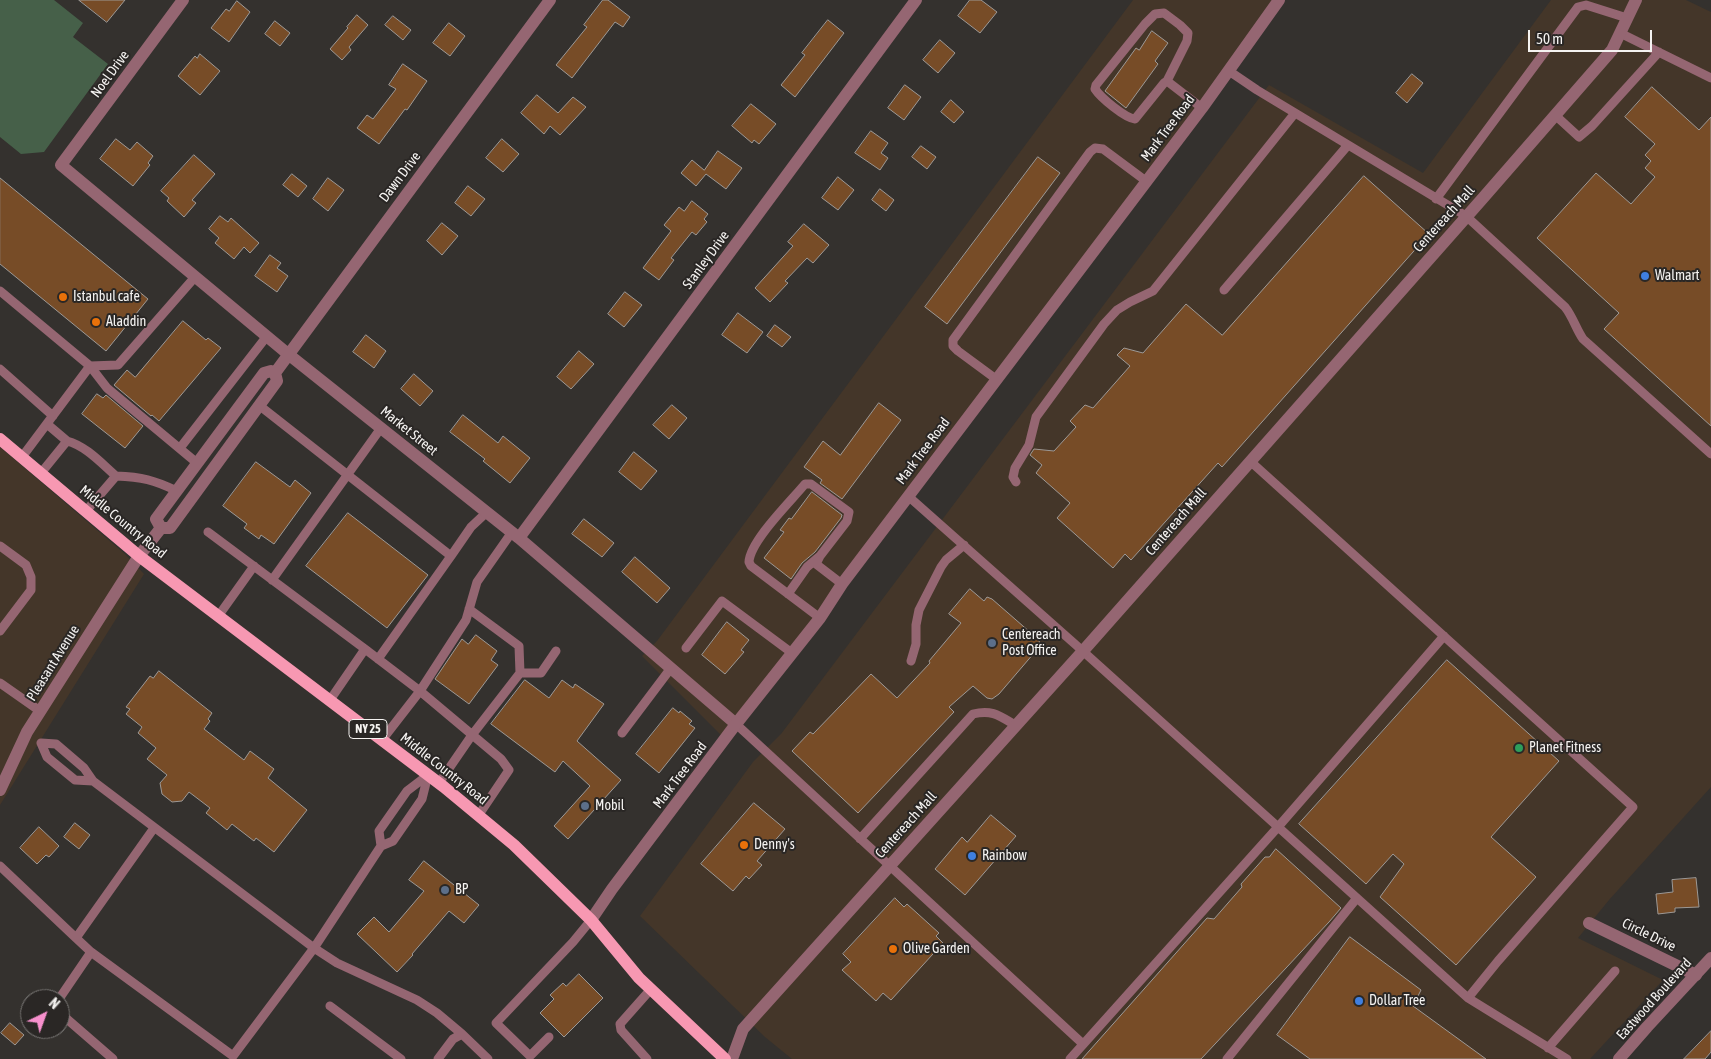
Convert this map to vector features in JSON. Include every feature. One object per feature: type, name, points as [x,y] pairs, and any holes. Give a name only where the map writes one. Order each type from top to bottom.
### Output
[{"type":"main road","name":"Middle Country Road","points":[[0,439],[139,556],[439,783],[514,845],[591,920],[639,978],[725,1059]]},
{"type":"street","name":"Noel Drive","points":[[61,166],[183,0]]},
{"type":"street","name":"Dawn Drive","points":[[160,528],[170,528],[277,381],[275,373],[288,354],[550,0]]},
{"type":"street","name":"Stanley Drive","points":[[516,535],[916,0]]},
{"type":"street","name":"Mark Tree Road","points":[[591,920],[612,889],[736,724],[820,618],[842,584],[1202,108],[1279,0]]},
{"type":"street","name":"Centereach Mall","points":[[732,1059],[743,1029],[1016,725],[1612,50],[1636,0]]},
{"type":"street","name":"Market Street","points":[[61,166],[288,354],[516,535],[736,724]]},
{"type":"street","name":"Dawn Drive","points":[[160,528],[156,519],[197,463],[264,373],[271,371],[275,373]]},
{"type":"street","name":"Dawn Drive","points":[[139,556],[160,528]]},
{"type":"street","name":"Pleasant Avenue","points":[[0,790],[27,732],[139,556]]},
{"type":"street","name":"Circle Drive","points":[[1589,923],[1696,974]]},
{"type":"street","name":"Eastwood Boulevard","points":[[1619,1059],[1711,958]]},
{"type":"lane","points":[[1436,199],[1578,7],[1586,5],[1627,18]]},
{"type":"lane","points":[[1164,13],[1188,33],[1187,41],[1167,81],[1135,119],[1123,114],[1098,94],[1095,89],[1096,85],[1144,24],[1155,14],[1164,13]]},
{"type":"lane","points":[[1620,33],[1711,78]]},
{"type":"lane","points":[[1555,115],[1579,137],[1592,126],[1659,52]]},
{"type":"lane","points":[[1229,71],[1257,90],[1466,216],[1565,308],[1571,315],[1583,339],[1711,454]]},
{"type":"lane","points":[[1167,81],[1202,108]]},
{"type":"lane","points":[[1016,482],[1013,477],[1015,468],[1029,445],[1036,417],[1104,324],[1117,310],[1153,291],[1295,113]]},
{"type":"lane","points":[[1224,290],[1348,145]]},
{"type":"lane","points":[[996,379],[958,351],[953,346],[953,340],[1090,152],[1095,148],[1103,149],[1146,181]]},
{"type":"lane","points":[[90,366],[118,365],[195,277]]},
{"type":"lane","points":[[0,291],[90,366],[106,388],[197,463]]},
{"type":"lane","points":[[180,448],[267,336]]},
{"type":"lane","points":[[22,457],[90,366]]},
{"type":"lane","points":[[0,369],[50,420],[67,441],[76,443],[116,476],[138,476],[177,491]]},
{"type":"lane","points":[[260,406],[450,556]]},
{"type":"lane","points":[[272,580],[380,428]]},
{"type":"lane","points":[[41,473],[67,441]]},
{"type":"lane","points":[[1250,461],[1633,807],[1504,954],[1468,998]]},
{"type":"lane","points":[[86,511],[116,476]]},
{"type":"lane","points":[[820,618],[748,562],[752,548],[805,484],[811,484],[849,512],[845,524],[816,564],[842,584]]},
{"type":"lane","points":[[908,496],[1468,998],[1566,1059]]},
{"type":"lane","points":[[378,659],[471,527],[486,512]]},
{"type":"lane","points":[[208,532],[420,691],[500,759],[509,770],[478,816]]},
{"type":"lane","points":[[382,740],[420,691],[466,620],[476,582],[516,535]]},
{"type":"lane","points":[[911,661],[916,644],[916,625],[919,610],[941,567],[946,560],[964,545]]},
{"type":"lane","points":[[0,546],[26,565],[31,576],[31,590],[0,631]]},
{"type":"lane","points":[[788,594],[807,567],[820,556]]},
{"type":"lane","points":[[219,615],[254,566]]},
{"type":"lane","points":[[686,648],[722,601],[792,653]]},
{"type":"lane","points":[[439,783],[472,735],[520,673],[519,646],[469,609]]},
{"type":"lane","points":[[1070,1059],[1278,827],[1444,636]]},
{"type":"lane","points":[[330,700],[365,649]]},
{"type":"lane","points":[[520,673],[541,673],[556,651]]},
{"type":"lane","points":[[622,733],[671,668]]},
{"type":"lane","points":[[0,683],[40,711]]},
{"type":"lane","points":[[860,839],[973,714],[980,712],[994,713],[1016,725]]},
{"type":"lane","points":[[736,724],[1083,1044]]},
{"type":"lane","points":[[27,732],[41,743],[47,757],[75,780],[93,781]]},
{"type":"lane","points":[[41,743],[56,744],[84,768],[93,781],[314,948],[337,963],[417,1000],[437,1013],[488,1059]]},
{"type":"lane","points":[[381,846],[379,831],[407,791],[428,775]]},
{"type":"lane","points":[[0,866],[91,952],[232,1058],[314,948],[381,846],[393,841],[422,799],[428,775]]},
{"type":"lane","points":[[76,938],[154,828]]},
{"type":"lane","points":[[1227,1059],[1358,898]]},
{"type":"lane","points":[[549,1037],[530,1058],[496,1024],[573,942],[591,920]]},
{"type":"lane","points":[[66,989],[91,952]]},
{"type":"lane","points":[[1548,1048],[1615,971]]},
{"type":"lane","points":[[647,1059],[621,1030],[620,1024],[651,989]]},
{"type":"lane","points":[[330,1006],[401,1059]]},
{"type":"lane","points":[[70,1022],[113,1059]]},
{"type":"lane","points":[[438,1059],[453,1039],[462,1034]]},
{"type":"shaded area","points":[[1133,0],[1279,0],[725,739],[642,656],[657,641]]},
{"type":"shaded area","points":[[1551,0],[1686,0],[1711,12],[1711,787],[1609,900],[1578,938],[1663,980],[1590,1059],[792,1059],[765,1037],[640,916],[753,762],[781,734],[1269,85],[1423,173]]},
{"type":"shaded area","points":[[0,447],[125,554],[144,574],[0,805]]},
{"type":"green space","points":[[0,0],[54,0],[83,23],[73,37],[108,64],[44,152],[21,154],[0,137]]},
{"type":"building","points":[[79,0],[125,0],[107,22]]},
{"type":"building","points":[[603,0],[608,0],[630,17],[623,27],[615,22],[572,78],[556,65],[587,27],[584,25]]},
{"type":"building","points":[[970,0],[981,0],[997,12],[980,33],[958,16]]},
{"type":"building","points":[[237,1],[250,12],[229,42],[211,28],[226,9],[229,11]]},
{"type":"building","points":[[357,15],[368,25],[349,47],[351,50],[342,60],[330,49]]},
{"type":"building","points":[[393,16],[411,30],[403,40],[385,25]]},
{"type":"building","points":[[828,20],[844,33],[795,97],[781,85],[805,55],[802,53]]},
{"type":"building","points":[[275,21],[290,33],[280,46],[265,34]]},
{"type":"building","points":[[449,23],[465,36],[450,56],[433,43]]},
{"type":"building","points":[[1152,31],[1168,43],[1155,61],[1158,64],[1126,108],[1105,91],[1136,48],[1139,50]]},
{"type":"building","points":[[940,40],[955,53],[938,73],[923,60]]},
{"type":"building","points":[[200,54],[220,71],[200,95],[178,76],[195,56],[197,58]]},
{"type":"building","points":[[403,64],[427,81],[407,110],[405,109],[379,144],[357,128],[367,115],[373,119],[396,89],[389,85]]},
{"type":"building","points":[[1412,74],[1423,83],[1407,103],[1396,93]]},
{"type":"building","points":[[905,85],[921,97],[904,120],[888,108]]},
{"type":"building","name":"Walmart","points":[[1652,87],[1699,130],[1711,117],[1711,426],[1604,329],[1619,313],[1537,238],[1596,173],[1631,204],[1655,177],[1645,168],[1651,161],[1645,155],[1655,144],[1625,117]]},
{"type":"building","points":[[537,95],[558,113],[573,97],[586,107],[560,135],[550,126],[544,134],[521,113]]},
{"type":"building","points":[[951,100],[964,112],[954,123],[941,112]]},
{"type":"building","points":[[751,104],[776,124],[759,144],[754,140],[752,143],[732,126]]},
{"type":"building","points":[[871,131],[888,143],[881,153],[888,158],[880,170],[855,153]]},
{"type":"building","points":[[116,139],[130,150],[137,142],[153,156],[148,163],[150,165],[133,186],[100,159]]},
{"type":"building","points":[[502,139],[519,154],[503,172],[486,158]]},
{"type":"building","points":[[921,146],[936,157],[927,169],[912,157]]},
{"type":"building","points":[[718,151],[742,168],[726,189],[706,174],[696,186],[681,173],[692,160],[704,170]]},
{"type":"building","points":[[194,155],[215,174],[192,200],[196,203],[184,217],[167,201],[169,198],[161,191]]},
{"type":"building","points":[[1038,157],[1060,173],[947,324],[925,307]]},
{"type":"building","points":[[292,174],[307,186],[298,197],[283,185]]},
{"type":"building","points":[[1364,176],[1429,234],[1222,467],[1218,463],[1131,560],[1125,554],[1113,568],[1057,518],[1070,503],[1036,473],[1042,465],[1030,455],[1034,449],[1054,451],[1076,427],[1070,421],[1085,405],[1093,408],[1130,366],[1117,355],[1124,348],[1143,353],[1186,304],[1222,335]]},
{"type":"building","points":[[838,177],[854,190],[838,210],[822,198]]},
{"type":"building","points":[[0,178],[148,299],[106,351],[0,264]]},
{"type":"building","points":[[328,178],[344,190],[328,211],[313,199]]},
{"type":"building","points":[[468,186],[485,199],[471,216],[455,203]]},
{"type":"building","points":[[880,189],[894,200],[886,211],[872,200]]},
{"type":"building","points":[[692,201],[708,214],[704,219],[707,222],[696,235],[692,232],[671,258],[674,260],[659,280],[643,268],[671,231],[664,225],[679,207],[684,211]]},
{"type":"building","points":[[220,216],[228,222],[231,218],[259,243],[250,253],[244,247],[234,259],[215,243],[219,238],[209,229]]},
{"type":"building","points":[[442,223],[458,236],[442,255],[427,241]]},
{"type":"building","points":[[804,224],[829,245],[813,263],[807,258],[785,281],[788,283],[770,302],[755,288],[793,246],[788,242]]},
{"type":"building","points":[[270,255],[281,263],[277,268],[288,276],[277,292],[255,276]]},
{"type":"building","points":[[625,292],[642,305],[624,327],[608,314]]},
{"type":"building","points":[[738,313],[763,332],[747,353],[722,335]]},
{"type":"building","points":[[183,321],[206,340],[208,338],[221,348],[159,421],[114,385],[127,370],[135,377]]},
{"type":"building","points":[[775,325],[791,337],[782,347],[767,336]]},
{"type":"building","points":[[366,335],[386,351],[374,368],[353,352]]},
{"type":"building","points":[[579,351],[594,364],[571,389],[557,377]]},
{"type":"building","points":[[414,374],[433,391],[420,406],[401,389]]},
{"type":"building","points":[[97,394],[103,398],[106,395],[143,426],[125,448],[82,414]]},
{"type":"building","points":[[879,403],[901,420],[842,499],[820,483],[822,480],[804,467],[823,441],[840,455]]},
{"type":"building","points":[[672,405],[687,418],[669,439],[653,425]]},
{"type":"building","points":[[463,415],[498,443],[503,436],[530,458],[510,483],[483,461],[485,459],[450,432]]},
{"type":"building","points":[[634,452],[657,471],[641,490],[619,472]]},
{"type":"building","points":[[256,462],[290,487],[295,480],[311,493],[274,544],[261,535],[259,539],[244,528],[247,524],[223,506]]},
{"type":"building","points":[[812,492],[842,515],[815,552],[802,563],[791,579],[764,558],[784,532],[780,530]]},
{"type":"building","points":[[348,513],[428,575],[387,628],[306,566]]},
{"type":"building","points":[[584,519],[614,543],[602,557],[572,534]]},
{"type":"building","points":[[635,557],[670,588],[657,603],[622,572]]},
{"type":"building","points":[[970,589],[984,601],[987,597],[992,599],[1039,640],[1040,646],[999,694],[992,699],[987,698],[973,686],[949,707],[954,712],[858,813],[792,751],[810,732],[813,734],[871,674],[897,698],[930,663],[929,661],[961,623],[949,614]]},
{"type":"building","points":[[727,622],[749,640],[741,650],[744,652],[725,674],[702,655]]},
{"type":"building","points":[[476,635],[497,651],[491,660],[498,665],[469,704],[435,679],[462,639],[468,644]]},
{"type":"building","points":[[1447,660],[1559,761],[1491,837],[1536,877],[1456,965],[1380,897],[1404,864],[1393,854],[1366,884],[1299,824]]},
{"type":"building","points":[[159,671],[212,713],[208,719],[210,721],[204,729],[244,760],[250,751],[274,769],[268,778],[307,810],[274,852],[256,838],[254,841],[232,824],[227,830],[206,813],[210,808],[189,792],[182,801],[172,802],[162,794],[160,783],[167,775],[147,759],[156,748],[138,733],[142,727],[126,714],[130,709],[126,707],[150,676],[153,678]]},
{"type":"building","points":[[525,680],[549,698],[562,680],[573,688],[575,684],[604,704],[577,741],[621,780],[568,839],[554,826],[590,786],[563,761],[555,772],[491,724]]},
{"type":"building","points":[[673,708],[692,721],[689,724],[695,728],[659,773],[636,754]]},
{"type":"building","name":"Denny's","points":[[754,803],[785,829],[757,861],[762,865],[749,879],[746,876],[733,891],[701,864]]},
{"type":"building","name":"Rainbow","points":[[991,815],[1016,836],[965,895],[935,869],[962,837],[967,842]]},
{"type":"building","points":[[75,823],[90,835],[79,849],[64,837]]},
{"type":"building","points":[[39,827],[59,846],[49,857],[46,855],[37,864],[20,848]]},
{"type":"building","points":[[1276,849],[1341,908],[1329,922],[1201,1059],[1082,1059],[1207,918],[1214,919],[1242,887],[1241,884],[1265,857],[1269,857]]},
{"type":"building","points":[[424,861],[479,905],[464,923],[449,911],[397,972],[357,934],[374,917],[389,932],[424,891],[409,880]]},
{"type":"building","points":[[1696,878],[1699,907],[1675,908],[1675,912],[1658,914],[1656,894],[1673,892],[1672,880]]},
{"type":"building","name":"Olive Garden","points":[[895,898],[904,907],[907,904],[939,933],[936,936],[943,943],[891,1000],[883,993],[876,1001],[842,970],[851,962],[843,954]]},
{"type":"building","name":"Dollar Tree","points":[[1350,937],[1421,990],[1413,1006],[1486,1059],[1310,1059],[1277,1035]]},
{"type":"building","points":[[579,974],[603,998],[564,1037],[540,1013],[554,999],[550,995],[563,983],[566,986]]},
{"type":"building","points":[[10,1023],[20,1032],[20,1039],[15,1045],[1,1033]]},
{"type":"building","points":[[1711,1031],[1711,1052],[1705,1059],[1684,1059]]},
{"type":"place","name":"Walmart","points":[[1645,276]]},
{"type":"place","name":"Istanbul cafe","points":[[63,297]]},
{"type":"place","name":"Aladdin","points":[[96,322]]},
{"type":"place","name":"Centereach Post Office","points":[[992,643]]},
{"type":"place","name":"Planet Fitness","points":[[1519,748]]},
{"type":"place","name":"Mobil","points":[[585,806]]},
{"type":"place","name":"Denny's","points":[[744,845]]},
{"type":"place","name":"Rainbow","points":[[972,856]]},
{"type":"place","name":"BP","points":[[445,890]]},
{"type":"place","name":"Olive Garden","points":[[893,949]]},
{"type":"place","name":"Dollar Tree","points":[[1359,1001]]}]
